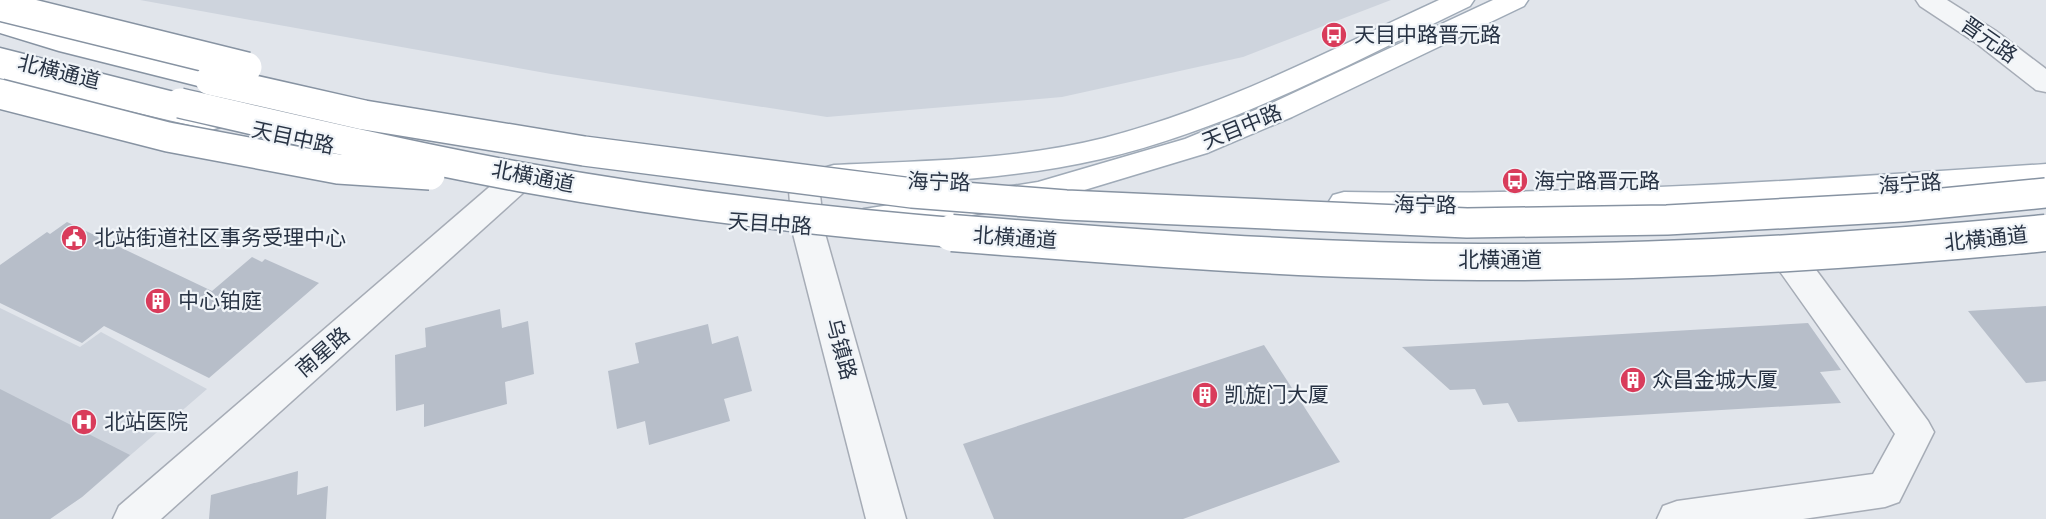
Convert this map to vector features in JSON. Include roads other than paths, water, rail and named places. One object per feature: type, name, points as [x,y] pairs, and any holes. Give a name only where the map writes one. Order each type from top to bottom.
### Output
[{"type":"main road","name":"天目中路","points":[[0,16],[399,112],[803,177],[953,171],[1029,162],[1103,148],[1181,124],[1262,93],[1461,0]]},
{"type":"main road","name":"天目中路","points":[[0,69],[97,94],[512,185],[697,218],[808,230],[1054,189],[1196,146],[1241,128],[1515,0]]},
{"type":"main road","points":[[0,6],[214,60],[372,95],[584,151]]},
{"type":"main road","name":"北横通道","points":[[0,24],[69,45],[364,115],[584,151],[912,193],[1285,217],[1467,223],[1691,218],[1902,207],[2046,193]]},
{"type":"main road","name":"北横通道","points":[[0,57],[180,103],[334,138],[567,184],[741,210],[902,230],[1301,256],[1480,262],[1690,258],[1934,244],[2046,233]]},
{"type":"main road","points":[[0,94],[168,137],[338,169],[567,184]]},
{"type":"main road","name":"海宁路","points":[[803,177],[963,182],[1269,201],[1528,206],[1659,202],[2046,175]]},
{"type":"main road","points":[[808,230],[1028,250],[1419,270],[1593,274],[1793,264],[2046,244]]},
{"type":"street","name":"晋元路","points":[[1929,0],[1986,37],[2046,83]]},
{"type":"street","name":"乌镇路","points":[[803,177],[808,230],[886,519]]},
{"type":"street","name":"南星路","points":[[133,519],[512,185]]},
{"type":"street","points":[[1677,519],[1885,490],[1915,432],[1793,264]]},
{"type":"place","name":"天目中路晋元路","points":[[1334,35]]},
{"type":"place","name":"海宁路晋元路","points":[[1515,181]]},
{"type":"place","name":"北站街道社区事务受理中心","points":[[74,238]]},
{"type":"place","name":"中心铂庭","points":[[158,301]]},
{"type":"place","name":"众昌金城大厦","points":[[1633,380]]},
{"type":"place","name":"凯旋门大厦","points":[[1205,395]]},
{"type":"place","name":"北站医院","points":[[84,422]]}]
